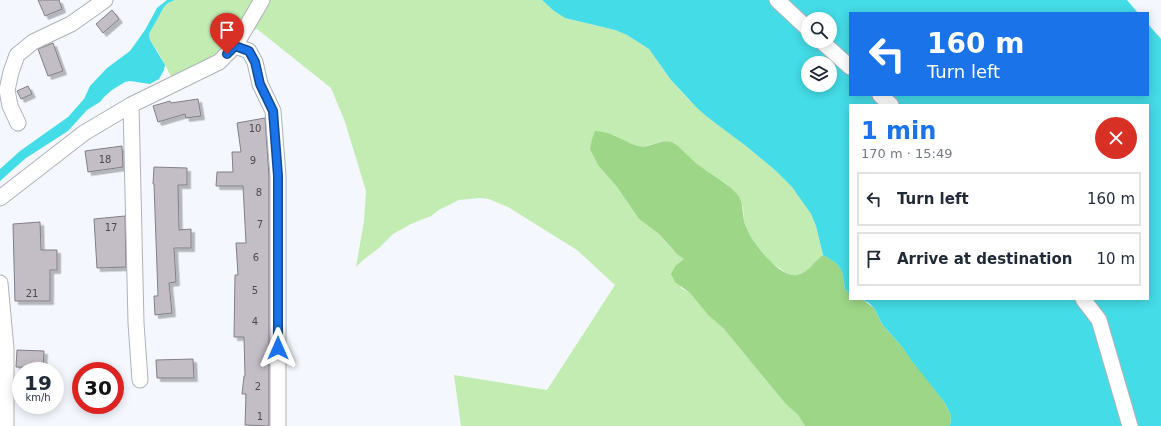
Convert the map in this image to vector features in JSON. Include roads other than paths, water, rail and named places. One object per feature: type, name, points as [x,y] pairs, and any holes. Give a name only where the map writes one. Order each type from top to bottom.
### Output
[{"type":"street","points":[[18,123],[10,106],[7,90],[17,54],[33,42],[71,24],[105,0]]},
{"type":"street","points":[[0,198],[84,133],[131,105],[219,62],[235,46],[262,0]]},
{"type":"street","points":[[777,0],[801,22]]},
{"type":"street","points":[[235,46],[249,51],[255,62],[260,84],[273,111],[278,176],[278,426]]},
{"type":"street","points":[[829,48],[849,66]]},
{"type":"street","points":[[881,96],[890,104]]},
{"type":"street","points":[[131,105],[136,323],[140,380]]},
{"type":"street","points":[[0,283],[6,349],[6,426]]},
{"type":"street","points":[[1084,300],[1100,320],[1130,426]]},
{"type":"water","points":[[167,0],[175,0],[168,3],[164,7],[149,34],[150,40],[165,65],[159,79],[150,84],[130,81],[125,82],[112,90],[100,102],[87,110],[68,131],[26,158],[0,181],[0,169],[20,151],[68,117],[84,99],[90,86],[107,68],[130,51],[145,30],[157,8]]},
{"type":"water","points":[[542,0],[1127,0],[1137,12],[849,12],[849,96],[1149,96],[1149,25],[1161,39],[1161,426],[950,426],[951,416],[945,403],[903,348],[882,324],[874,308],[863,300],[1149,300],[1149,104],[849,104],[849,293],[845,289],[842,272],[838,265],[823,255],[816,226],[811,214],[792,187],[775,170],[696,107],[671,80],[649,49],[627,35],[615,30],[565,18],[554,11]]}]
